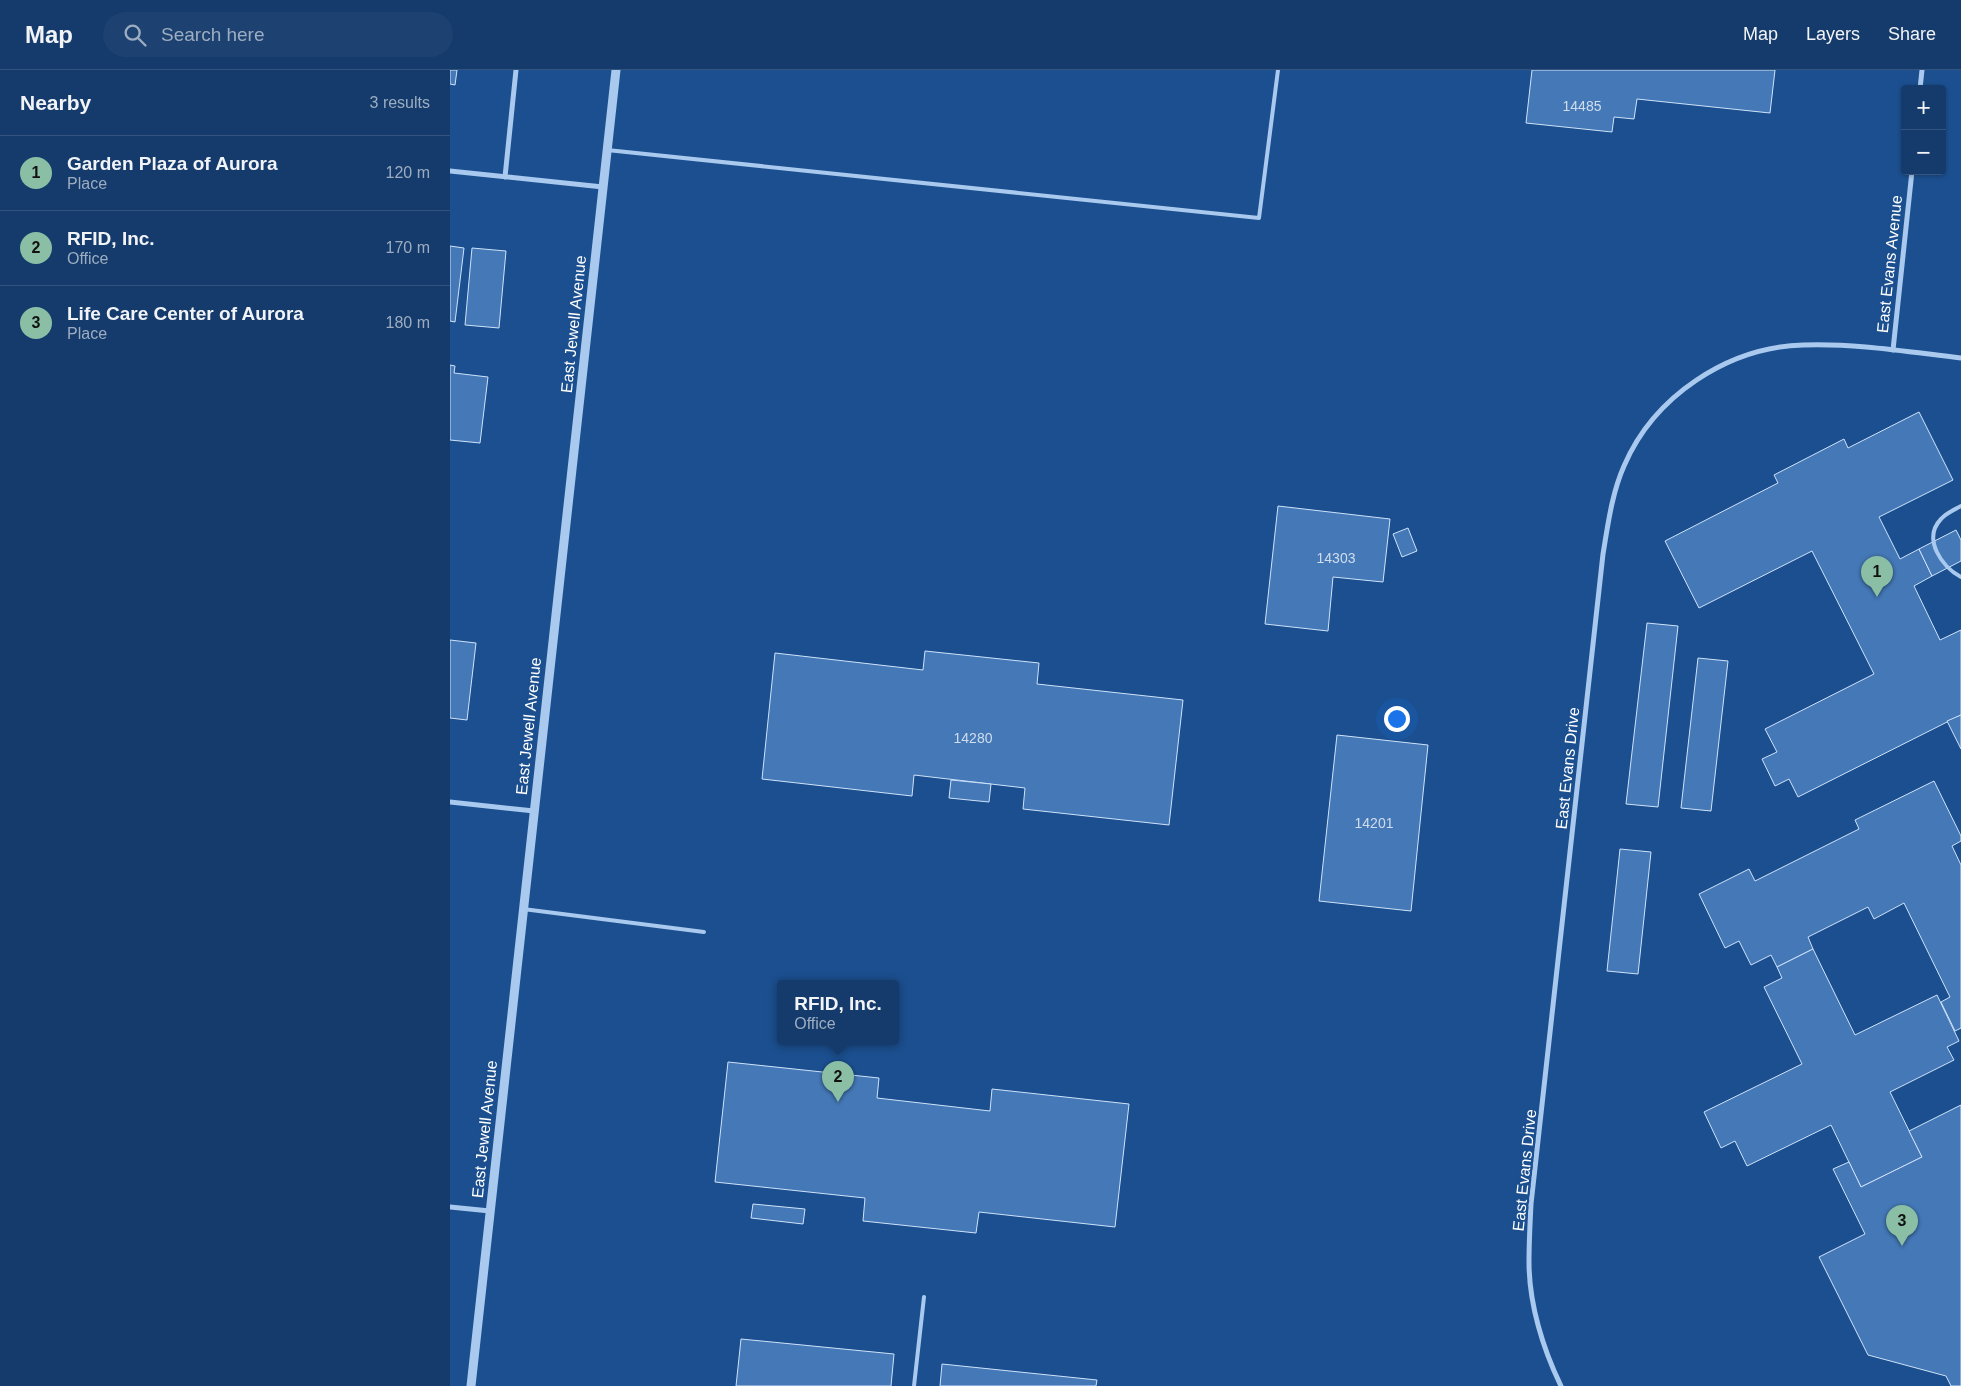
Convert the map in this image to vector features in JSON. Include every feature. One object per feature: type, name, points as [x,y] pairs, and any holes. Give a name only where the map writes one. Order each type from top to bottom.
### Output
[{"type":"street","points":[[505,177],[516,70]]},
{"type":"street","name":"East Jewell Avenue","points":[[471,1386],[616,70]]},
{"type":"street","points":[[1920,85],[1922,70]]},
{"type":"street","points":[[450,172],[603,187]]},
{"type":"street","name":"East Evans Avenue","points":[[1912,175],[1893,350],[1961,358]]},
{"type":"street","name":"East Evans Drive","points":[[1561,1386],[1543,1342],[1530,1280],[1531,1204],[1603,554],[1615,493],[1624,466],[1645,431],[1667,405],[1708,372],[1745,355],[1781,346],[1802,344],[1832,345],[1893,350]]},
{"type":"street","points":[[450,802],[534,810]]},
{"type":"street","points":[[450,1207],[490,1211]]},
{"type":"lane","points":[[607,150],[1259,218],[1278,70]]},
{"type":"lane","points":[[1961,506],[1940,520],[1934,528],[1933,537],[1934,545],[1943,564],[1952,573],[1961,577]]},
{"type":"lane","points":[[523,909],[704,932]]},
{"type":"lane","points":[[914,1386],[924,1297]]},
{"type":"building","points":[[450,70],[457,70],[455,85],[450,84]]},
{"type":"building","points":[[1532,70],[1775,70],[1770,113],[1637,99],[1634,119],[1614,117],[1612,132],[1526,123]]},
{"type":"building","points":[[450,246],[464,248],[455,322],[450,321]]},
{"type":"building","points":[[472,248],[506,251],[499,328],[465,325]]},
{"type":"building","points":[[450,365],[455,366],[454,373],[488,377],[480,443],[450,440]]},
{"type":"building","points":[[1919,412],[1953,480],[1879,517],[1900,559],[1919,549],[1932,576],[1914,586],[1940,640],[1961,630],[1961,715],[1798,797],[1789,779],[1775,786],[1762,759],[1777,752],[1765,729],[1874,674],[1812,551],[1699,608],[1665,541],[1778,483],[1774,475],[1844,439],[1848,448]]},
{"type":"building","points":[[1278,506],[1390,519],[1383,582],[1333,577],[1328,631],[1265,624]]},
{"type":"building","points":[[1408,528],[1417,551],[1402,557],[1393,534]]},
{"type":"building","points":[[1956,530],[1961,540],[1961,561],[1932,576],[1919,549]]},
{"type":"building","points":[[1647,623],[1678,626],[1658,807],[1626,804]]},
{"type":"building","points":[[450,640],[476,643],[467,720],[450,718]]},
{"type":"building","points":[[925,651],[1039,663],[1037,684],[1183,700],[1169,825],[1023,809],[1025,788],[914,775],[912,796],[762,779],[775,653],[923,670]]},
{"type":"building","points":[[1698,658],[1728,661],[1711,811],[1681,808]]},
{"type":"building","points":[[1961,715],[1961,749],[1947,721]]},
{"type":"building","points":[[1337,735],[1428,745],[1411,911],[1319,901]]},
{"type":"building","points":[[951,780],[991,784],[989,802],[949,798]]},
{"type":"building","points":[[1934,781],[1961,836],[1961,841],[1952,846],[1961,865],[1961,1028],[1955,1031],[1941,1002],[1950,997],[1904,903],[1874,919],[1868,907],[1808,937],[1813,949],[1777,967],[1771,955],[1751,965],[1739,941],[1725,948],[1699,894],[1749,869],[1755,881],[1859,829],[1855,820]]},
{"type":"building","points":[[1620,849],[1651,852],[1638,974],[1607,971]]},
{"type":"building","points":[[1813,949],[1855,1035],[1937,995],[1959,1041],[1947,1047],[1954,1060],[1890,1092],[1922,1157],[1861,1187],[1831,1125],[1747,1166],[1735,1141],[1721,1148],[1704,1112],[1802,1064],[1764,987],[1782,978],[1777,967]]},
{"type":"building","points":[[728,1062],[879,1078],[877,1098],[990,1111],[992,1089],[1129,1104],[1115,1227],[979,1212],[976,1233],[863,1221],[865,1198],[715,1182]]},
{"type":"building","points":[[1961,1105],[1961,1386],[1951,1386],[1946,1376],[1868,1355],[1819,1257],[1865,1234],[1833,1169],[1849,1162],[1861,1187],[1922,1157],[1909,1131]]},
{"type":"building","points":[[753,1204],[805,1209],[803,1224],[751,1218]]},
{"type":"building","points":[[741,1339],[894,1354],[891,1386],[736,1386]]},
{"type":"building","points":[[942,1364],[1097,1380],[1096,1386],[940,1386]]},
{"type":"place","name":"Garden Plaza of Aurora","points":[[1877,597]]},
{"type":"place","name":"RFID, Inc.","points":[[838,1102]]},
{"type":"place","name":"Life Care Center of Aurora","points":[[1902,1246]]}]
